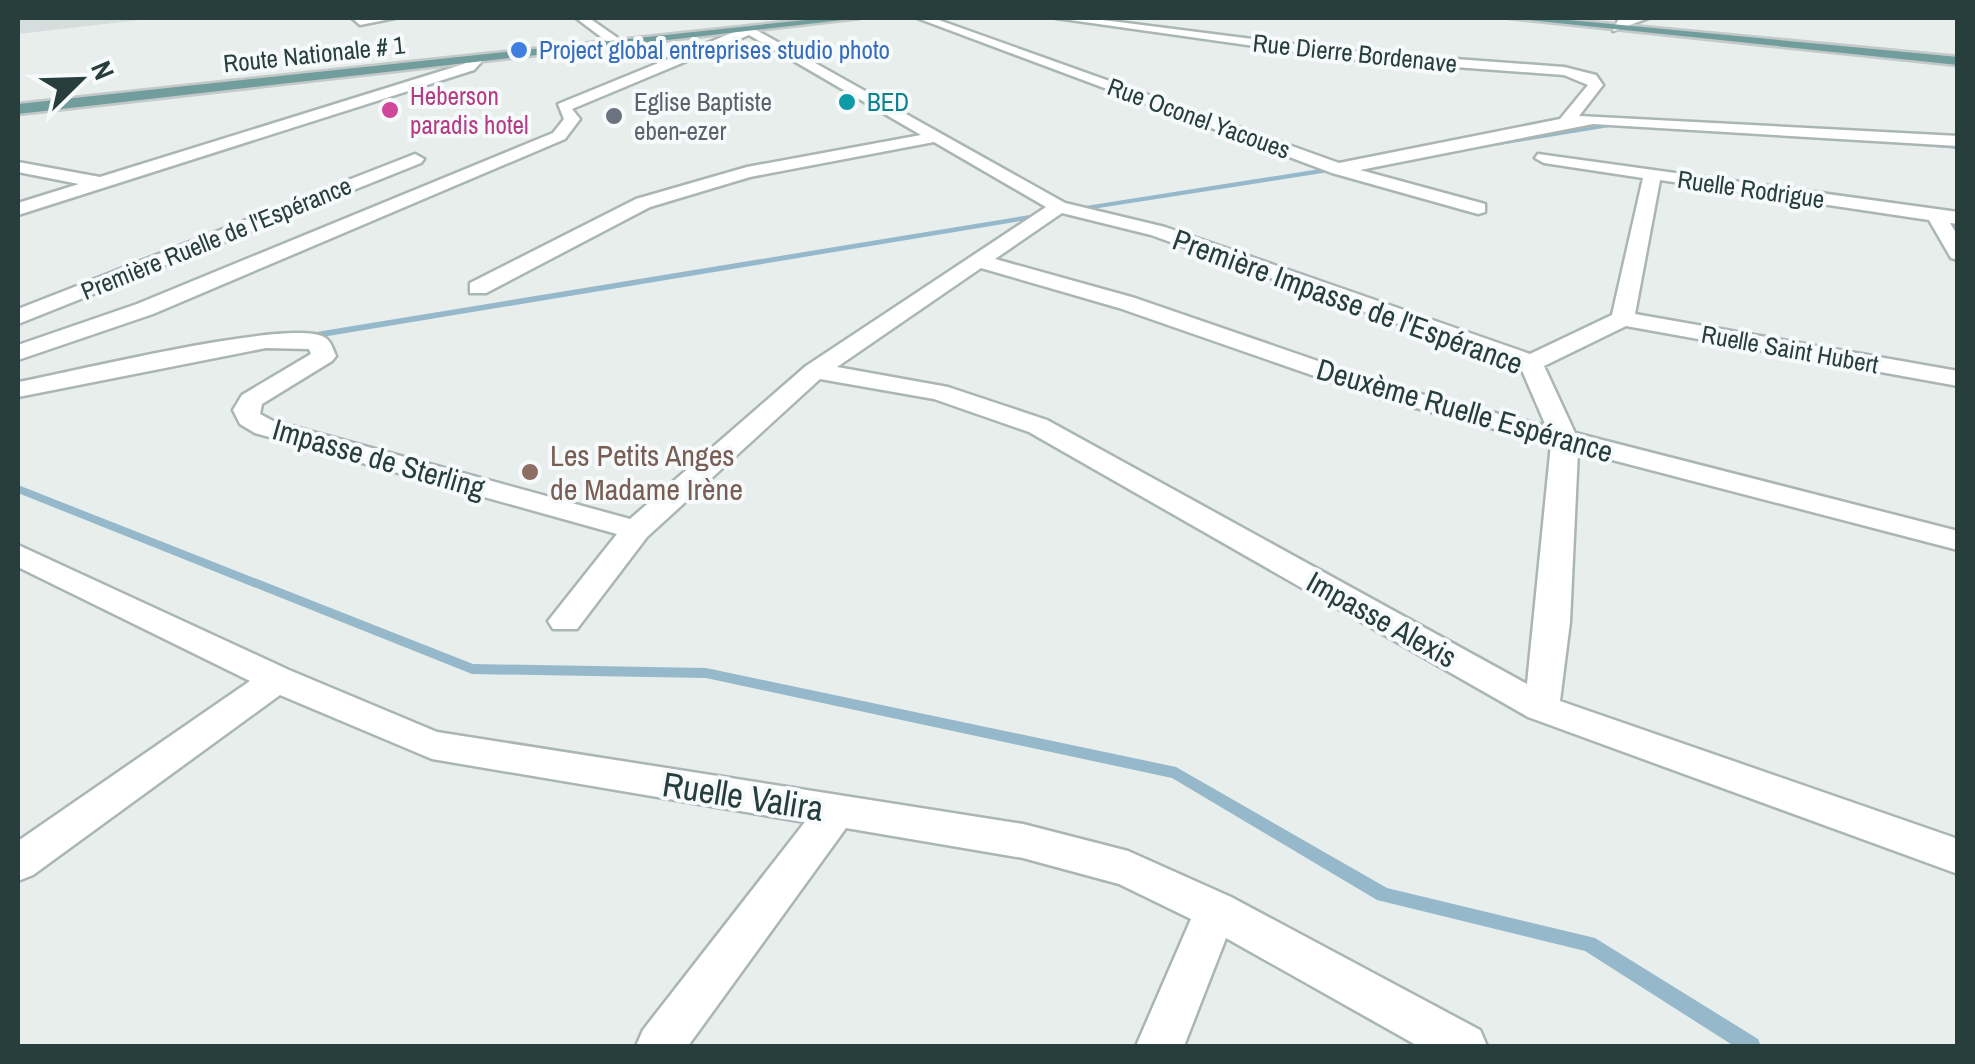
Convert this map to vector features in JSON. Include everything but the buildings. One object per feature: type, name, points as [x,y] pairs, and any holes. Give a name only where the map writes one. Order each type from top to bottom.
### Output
[{"type":"main road","name":"Route Nationale # 1","points":[[18,109],[476,60],[747,24],[854,18]]},
{"type":"main road","points":[[1515,18],[1958,61]]},
{"type":"street","points":[[358,18],[389,18]]},
{"type":"street","points":[[582,18],[618,43]]},
{"type":"street","name":"Rue Oconel Yacoues","points":[[923,18],[1338,169],[1478,208]]},
{"type":"street","name":"Rue Dierre Bordenave","points":[[1062,18],[1347,55],[1564,71],[1596,81],[1566,122]]},
{"type":"street","points":[[1618,28],[1624,20],[1642,18]]},
{"type":"street","points":[[18,353],[144,309],[559,136],[572,119],[563,107],[726,44],[747,24]]},
{"type":"street","name":"Première Impasse de l'Espérance","points":[[747,24],[932,138],[1059,207],[1158,231],[1531,364],[1564,440],[1553,622],[1541,708]]},
{"type":"street","points":[[18,209],[469,67],[476,60]]},
{"type":"street","points":[[1338,169],[1566,122],[1628,119],[1958,142]]},
{"type":"street","points":[[478,288],[643,203],[746,172],[932,138]]},
{"type":"street","name":"Ruelle Rodrigue","points":[[1544,158],[1958,218]]},
{"type":"street","name":"Première Ruelle de l'Espérance","points":[[18,317],[415,160]]},
{"type":"street","points":[[18,167],[102,183]]},
{"type":"street","points":[[1531,364],[1622,319],[1652,175]]},
{"type":"street","points":[[565,621],[636,530],[814,371],[1059,207]]},
{"type":"street","points":[[1936,215],[1958,254]]},
{"type":"street","name":"Deuxème Ruelle Espérance","points":[[978,260],[1128,303],[1384,392],[1958,541]]},
{"type":"street","name":"Ruelle Saint Hubert","points":[[1622,319],[1958,379]]},
{"type":"street","name":"Impasse de Sterling","points":[[18,390],[266,342],[306,339],[318,342],[324,356],[250,400],[246,410],[249,418],[264,427],[636,530]]},
{"type":"street","name":"Impasse Alexis","points":[[814,371],[939,392],[1038,426],[1541,708],[1958,857]]},
{"type":"street","name":"Ruelle Valira","points":[[18,554],[276,679],[432,744],[1023,841],[1128,868],[1216,910],[1463,1046]]},
{"type":"street","points":[[18,863],[276,679]]},
{"type":"street","points":[[660,1046],[836,811]]},
{"type":"street","points":[[1160,1046],[1216,910]]},
{"type":"shaded area","points":[[18,18],[157,18],[18,34]]},
{"type":"waterway","points":[[1463,149],[1626,123]]},
{"type":"waterway","points":[[1890,142],[1958,147]]},
{"type":"waterway","points":[[1073,210],[1339,168]]},
{"type":"waterway","points":[[298,338],[1048,214]]},
{"type":"waterway","points":[[18,489],[472,669],[706,673],[1176,773],[1383,895],[1589,944],[1751,1046]]},
{"type":"place","name":"Project global entreprises studio photo","points":[[519,50]]},
{"type":"place","name":"BED","points":[[847,102]]},
{"type":"place","name":"Heberson paradis hotel","points":[[390,110]]},
{"type":"place","name":"Eglise Baptiste eben-ezer","points":[[614,116]]},
{"type":"place","name":"Les Petits Anges de Madame Irène","points":[[530,472]]}]
